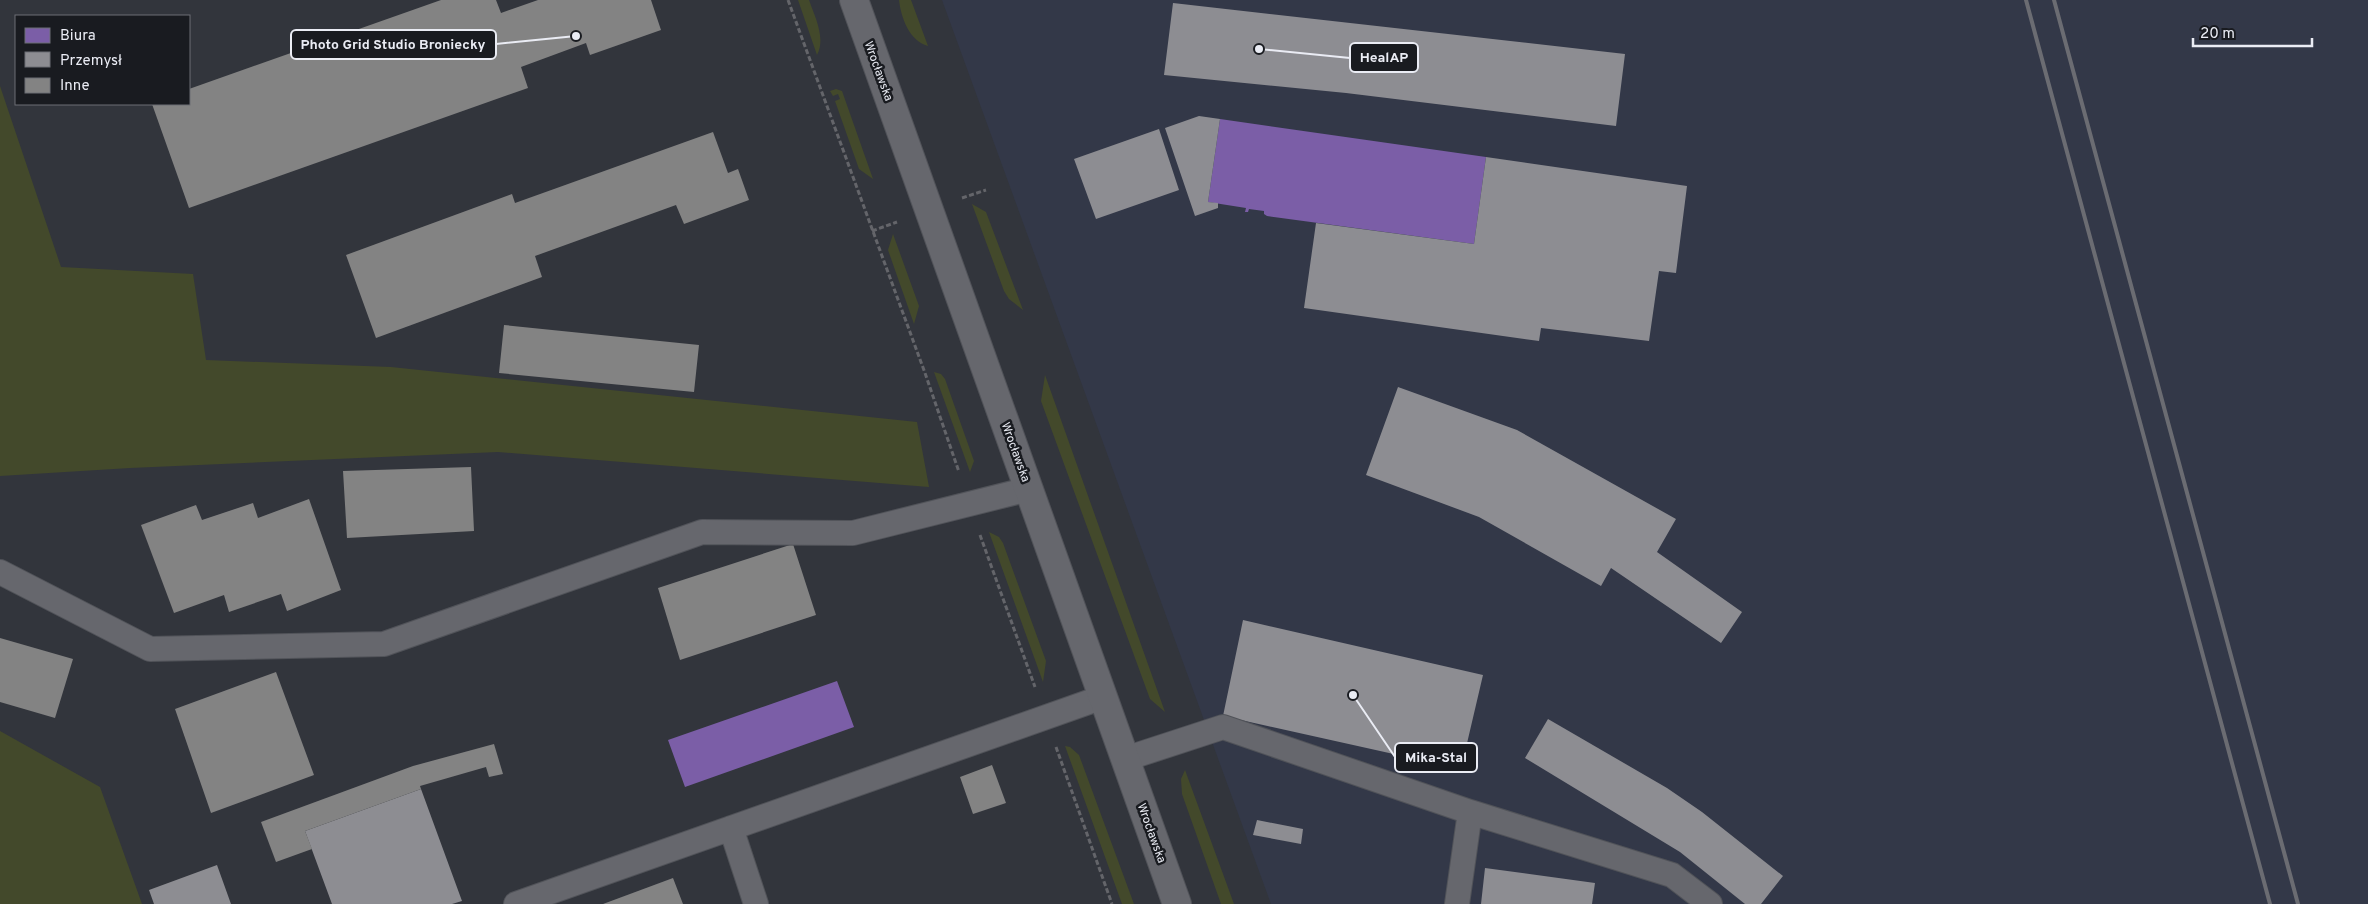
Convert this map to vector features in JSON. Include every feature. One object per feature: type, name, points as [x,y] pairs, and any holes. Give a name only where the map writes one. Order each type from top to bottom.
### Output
[{"type":"street","name":"Wrocławska","points":[[854,0],[1177,904]]},
{"type":"lane","points":[[0,572],[150,650],[384,644],[702,532],[853,533],[1029,489]]},
{"type":"lane","points":[[516,904],[1103,697]]},
{"type":"lane","points":[[1125,759],[1223,727],[1470,812],[1672,875],[1710,904]]},
{"type":"lane","points":[[1457,904],[1470,812]]},
{"type":"lane","points":[[731,828],[756,904]]},
{"type":"path","points":[[788,0],[925,373],[1112,904]]},
{"type":"shaded area","points":[[942,0],[2368,0],[2368,904],[1271,904]]},
{"type":"green space","points":[[798,0],[809,0],[817,20],[820,42],[817,55]]},
{"type":"green space","points":[[899,0],[911,0],[928,46],[916,39],[907,28]]},
{"type":"green space","points":[[0,86],[61,267],[193,274],[206,360],[391,367],[917,422],[929,487],[498,452],[130,468],[0,476]]},
{"type":"green space","points":[[836,89],[842,91],[873,179],[859,169],[835,101],[840,99],[838,94],[833,96],[830,91]]},
{"type":"green space","points":[[972,204],[986,212],[1023,310],[1009,299],[1004,291]]},
{"type":"green space","points":[[893,234],[919,306],[914,324],[888,250]]},
{"type":"green space","points":[[934,372],[941,374],[945,379],[974,461],[970,472]]},
{"type":"green space","points":[[1045,375],[1165,712],[1150,699],[1041,401]]},
{"type":"green space","points":[[989,532],[999,537],[1003,543],[1046,661],[1043,682]]},
{"type":"green space","points":[[0,731],[100,787],[142,904],[0,904]]},
{"type":"green space","points":[[1065,746],[1070,747],[1079,755],[1134,904],[1122,904]]},
{"type":"green space","points":[[1185,770],[1234,904],[1221,904],[1182,794],[1181,779]]},
{"type":"building: Biura","points":[[1220,119],[1486,157],[1474,244],[1267,216],[1264,214],[1264,211],[1249,209],[1248,212],[1245,212],[1246,208],[1208,202]]},
{"type":"building: Biura","points":[[837,681],[854,727],[685,787],[668,740]]},
{"type":"building: Przemysł","points":[[1173,3],[1625,54],[1616,126],[1346,93],[1164,75]]},
{"type":"building: Przemysł","points":[[1199,116],[1220,119],[1208,202],[1218,203],[1218,208],[1195,216],[1165,128]]},
{"type":"building: Przemysł","points":[[1159,129],[1179,190],[1096,219],[1074,159]]},
{"type":"building: Przemysł","points":[[1486,157],[1687,186],[1676,273],[1659,271],[1649,341],[1541,328],[1539,341],[1304,308],[1316,223],[1474,244]]},
{"type":"building: Przemysł","points":[[1398,387],[1517,430],[1676,519],[1657,552],[1742,612],[1721,643],[1611,568],[1601,586],[1479,517],[1366,475]]},
{"type":"building: Przemysł","points":[[1243,620],[1483,675],[1461,769],[1223,716]]},
{"type":"building: Przemysł","points":[[1548,719],[1667,788],[1702,812],[1783,876],[1761,904],[1745,904],[1680,852],[1525,758]]},
{"type":"building: Przemysł","points":[[421,789],[462,901],[452,904],[332,904],[305,831]]},
{"type":"building: Przemysł","points":[[1257,820],[1303,829],[1301,844],[1253,835]]},
{"type":"building: Przemysł","points":[[217,865],[231,904],[154,904],[149,890]]},
{"type":"building: Przemysł","points":[[1485,868],[1595,883],[1592,904],[1481,904]]},
{"type":"building: Inne","points":[[441,0],[496,0],[501,13],[538,0],[651,0],[661,30],[590,55],[586,43],[521,67],[528,88],[189,208],[152,105],[190,105],[190,89]]},
{"type":"building: Inne","points":[[713,132],[728,173],[738,169],[749,200],[684,224],[676,205],[535,256],[542,277],[376,338],[346,255],[512,194],[515,203]]},
{"type":"building: Inne","points":[[504,325],[699,345],[694,392],[499,373]]},
{"type":"building: Inne","points":[[471,467],[474,531],[347,538],[343,471]]},
{"type":"building: Inne","points":[[309,499],[341,590],[287,611],[281,594],[229,612],[224,595],[174,613],[141,525],[196,505],[202,520],[253,503],[258,518]]},
{"type":"building: Inne","points":[[793,544],[816,615],[680,660],[658,588]]},
{"type":"building: Inne","points":[[0,638],[73,659],[55,718],[0,702]]},
{"type":"building: Inne","points":[[276,672],[314,775],[211,813],[175,709]]},
{"type":"building: Inne","points":[[494,744],[503,774],[489,777],[486,767],[420,786],[421,789],[305,831],[312,849],[276,862],[261,822],[413,766]]},
{"type":"building: Inne","points":[[992,765],[1006,803],[973,814],[960,777]]},
{"type":"building: Inne","points":[[673,878],[683,904],[603,904]]},
{"type":"railway","points":[[2026,0],[2270,904]]},
{"type":"railway","points":[[2054,0],[2298,904]]},
{"type":"place","name":"Photo Grid Studio Broniecky","points":[[576,36]]},
{"type":"place","name":"HealAP","points":[[1259,49]]},
{"type":"place","name":"Mika-Stal","points":[[1353,695]]}]
